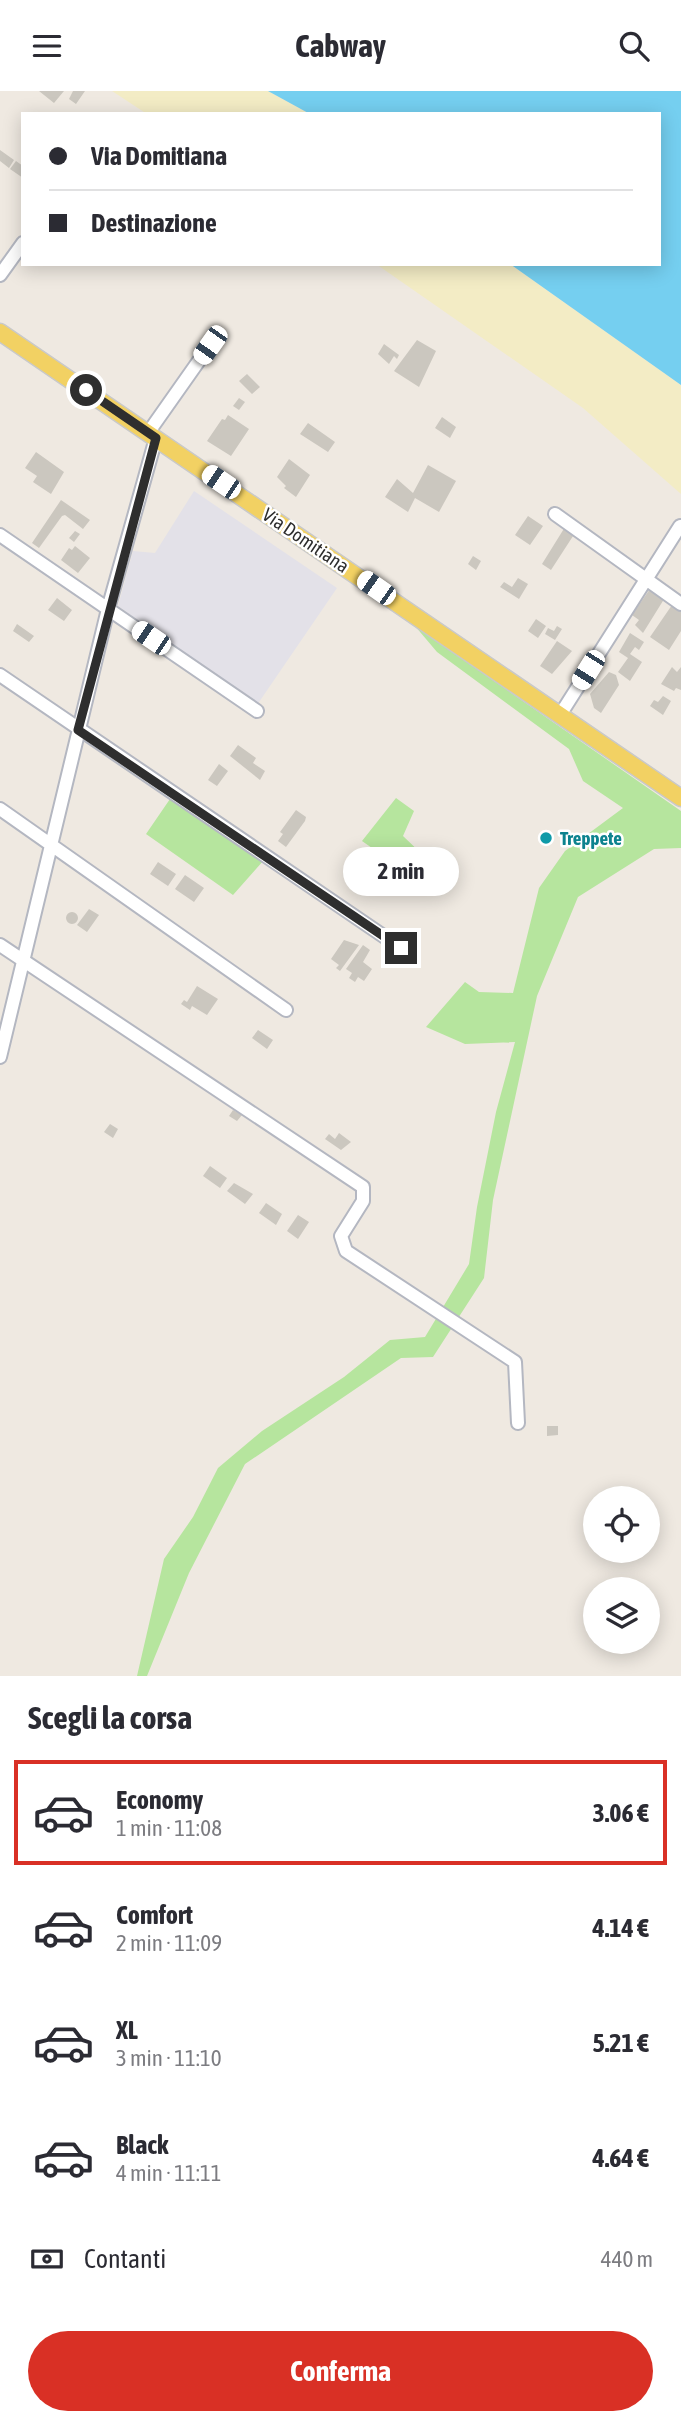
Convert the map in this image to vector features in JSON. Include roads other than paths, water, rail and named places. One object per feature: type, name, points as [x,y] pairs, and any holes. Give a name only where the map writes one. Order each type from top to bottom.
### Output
[{"type":"main road","name":"Via Domitiana","points":[[0,332],[681,798]]},
{"type":"street","points":[[0,275],[21,246]]},
{"type":"street","points":[[0,1057],[152,435],[210,345]]},
{"type":"street","points":[[555,514],[681,604]]},
{"type":"street","points":[[560,715],[680,526]]},
{"type":"street","points":[[0,535],[257,711]]},
{"type":"street","points":[[0,675],[401,948]]},
{"type":"street","points":[[0,809],[286,1010]]},
{"type":"street","points":[[0,946],[363,1187],[363,1201],[341,1236],[346,1251],[515,1362],[518,1423]]},
{"type":"water","points":[[268,91],[681,91],[681,385],[513,266],[661,266],[661,112],[306,112]]},
{"type":"place","name":"Treppete","points":[[546,838]]}]
